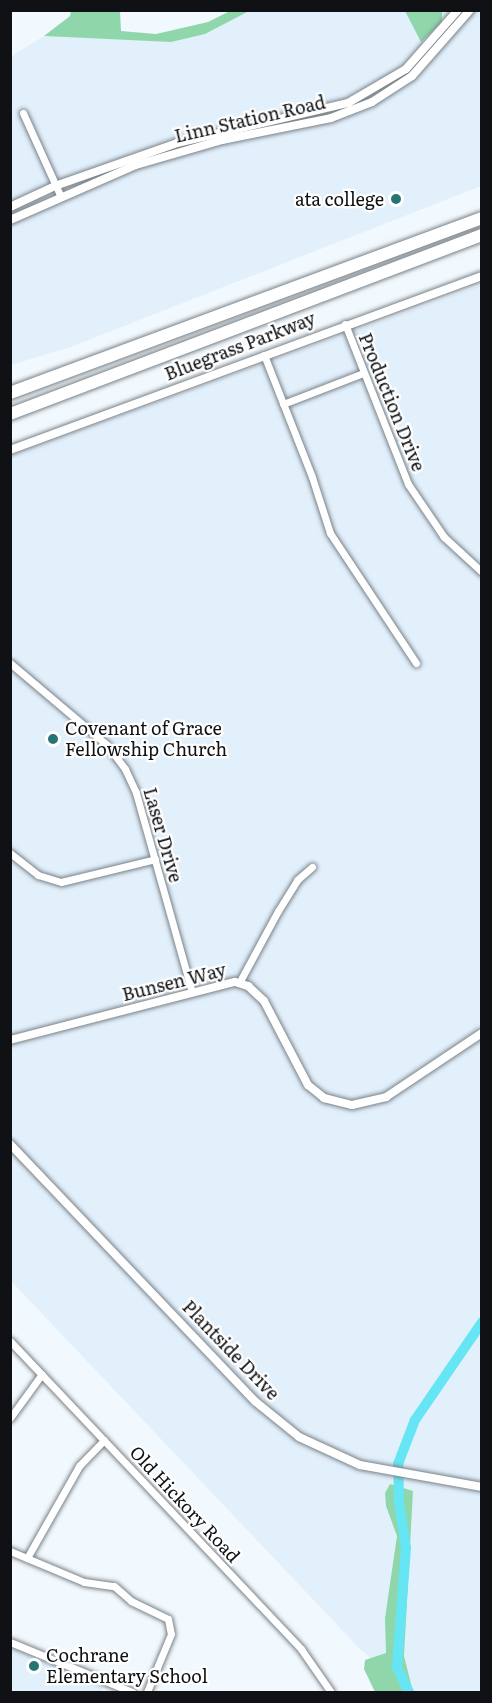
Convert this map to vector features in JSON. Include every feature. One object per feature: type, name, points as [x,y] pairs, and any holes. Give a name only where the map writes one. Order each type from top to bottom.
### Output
[{"type":"highway","points":[[10,393],[482,218]]},
{"type":"highway","points":[[10,414],[482,235]]},
{"type":"street","name":"Linn Station Road","points":[[10,207],[56,186],[188,140],[348,103],[406,69],[458,10]]},
{"type":"street","name":"Linn Station Road","points":[[10,220],[60,195],[190,148],[331,118],[372,102],[414,74],[470,10]]},
{"type":"street","points":[[23,112],[60,195]]},
{"type":"street","name":"Bluegrass Parkway","points":[[10,450],[345,324],[482,276]]},
{"type":"street","name":"Production Drive","points":[[345,324],[408,484],[443,535],[482,572]]},
{"type":"street","points":[[264,355],[330,533],[416,663]]},
{"type":"street","points":[[284,404],[363,373]]},
{"type":"street","name":"Laser Drive","points":[[10,663],[93,733],[121,762],[136,793],[192,992]]},
{"type":"street","points":[[10,853],[38,875],[61,882],[155,859]]},
{"type":"street","points":[[239,983],[297,880],[312,867]]},
{"type":"street","name":"Bunsen Way","points":[[10,1040],[192,992],[239,983],[257,992],[264,1001],[308,1085],[324,1098],[345,1105],[360,1105],[386,1097],[482,1033]]},
{"type":"street","name":"Plantside Drive","points":[[10,1144],[276,1420],[335,1456],[382,1470],[482,1487]]},
{"type":"street","name":"Old Hickory Road","points":[[10,1341],[301,1649],[331,1692]]},
{"type":"street","points":[[10,1418],[42,1374]]},
{"type":"street","points":[[27,1558],[79,1466],[104,1440]]},
{"type":"street","points":[[10,1551],[91,1584],[114,1586],[131,1601],[166,1616],[171,1625],[147,1692]]},
{"type":"street","points":[[10,1642],[132,1692]]},
{"type":"shaded area","points":[[249,10],[405,11],[421,42],[442,22],[442,11],[481,11],[481,186],[71,347],[11,365],[10,57],[44,36],[205,34]]},
{"type":"shaded area","points":[[481,285],[481,1692],[408,1692],[359,1648],[11,1281],[11,455]]},
{"type":"shaded area","name":"Cochrane Elementary School","points":[[10,1647],[104,1685],[101,1692],[11,1692]]},
{"type":"green space","points":[[71,11],[120,11],[121,31],[156,34],[208,22],[230,11],[249,11],[205,34],[171,42],[44,36],[70,16]]},
{"type":"green space","points":[[405,11],[442,11],[442,22],[421,42]]},
{"type":"green space","points":[[390,1484],[413,1491],[404,1656],[413,1692],[375,1692],[364,1669],[365,1660],[386,1653],[385,1618],[397,1536],[386,1506],[385,1493]]},
{"type":"waterway","points":[[409,1692],[397,1667],[406,1548],[399,1503],[398,1464],[415,1420],[482,1322]]},
{"type":"place","name":"ata college","points":[[396,199]]},
{"type":"place","name":"Covenant of Grace Fellowship Church","points":[[53,739]]},
{"type":"place","name":"Cochrane Elementary School","points":[[34,1666]]}]
